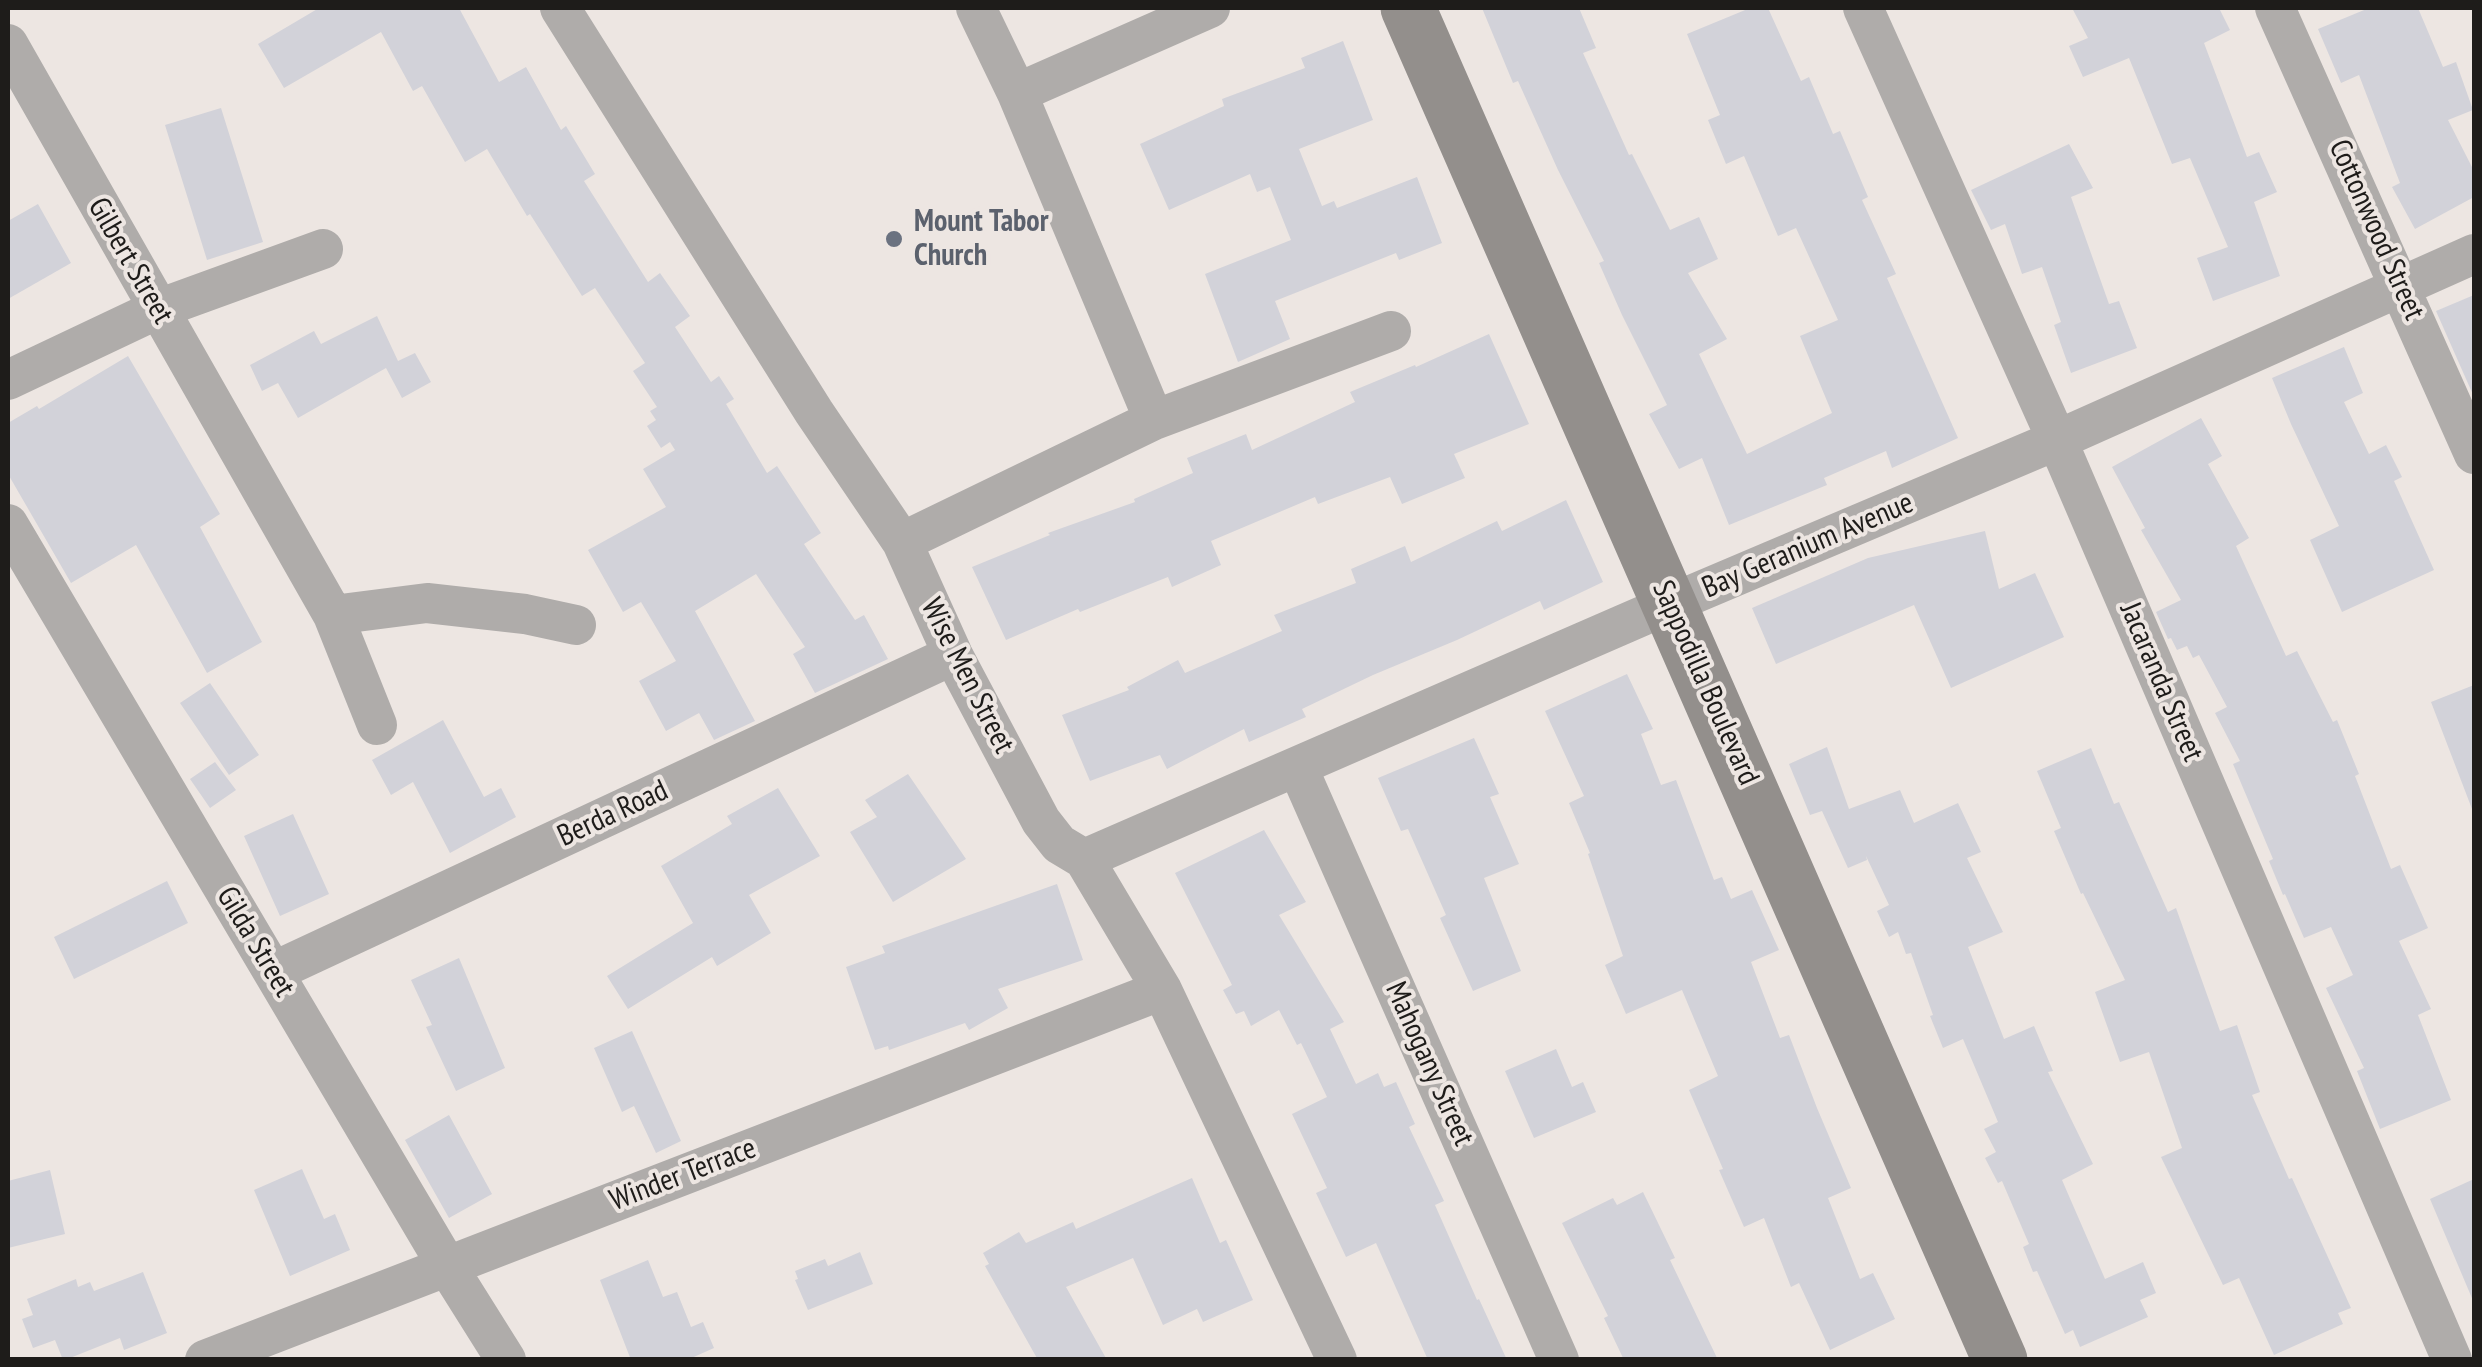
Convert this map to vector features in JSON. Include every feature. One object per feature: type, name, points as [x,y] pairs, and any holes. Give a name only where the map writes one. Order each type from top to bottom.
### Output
[{"type":"street","name":"Wise Men Street","points":[[560,8],[804,395],[902,542],[954,656],[1041,822],[1059,844],[1084,860],[1162,990],[1337,1360]]},
{"type":"street","points":[[976,8],[1017,94],[1154,420]]},
{"type":"street","points":[[1017,94],[1210,8]]},
{"type":"street","name":"Sappodilla Boulevard","points":[[1408,8],[2000,1360]]},
{"type":"street","name":"Jacaranda Street","points":[[1862,8],[2057,440],[2452,1360]]},
{"type":"street","name":"Cottonwood Street","points":[[2275,8],[2474,454]]},
{"type":"street","name":"Gilbert Street","points":[[8,44],[333,615],[377,725]]},
{"type":"street","points":[[8,380],[158,309],[323,250]]},
{"type":"street","name":"Bay Geranium Avenue","points":[[1084,860],[2057,440],[2474,254]]},
{"type":"street","points":[[902,542],[1154,420],[1391,331]]},
{"type":"street","name":"Gilda Street","points":[[8,524],[506,1360]]},
{"type":"street","points":[[333,615],[426,603],[526,614],[576,625]]},
{"type":"street","name":"Berda Road","points":[[273,972],[954,656]]},
{"type":"street","name":"Mahogany Street","points":[[1298,768],[1559,1360]]},
{"type":"street","name":"Winder Terrace","points":[[227,1355],[1162,990]]},
{"type":"building","points":[[319,8],[459,8],[499,82],[526,67],[561,130],[566,126],[595,174],[584,181],[648,282],[660,273],[690,316],[675,327],[711,382],[719,376],[734,399],[726,404],[767,473],[777,466],[821,533],[804,544],[855,620],[864,615],[888,659],[815,693],[793,654],[805,647],[756,574],[695,611],[755,721],[714,740],[699,713],[666,731],[639,681],[676,661],[641,602],[623,612],[588,550],[666,507],[643,469],[675,450],[670,442],[661,448],[647,426],[656,420],[650,411],[657,407],[633,371],[645,363],[595,288],[582,296],[487,149],[465,162],[422,86],[413,91],[381,32],[284,88],[258,44]]},
{"type":"building","points":[[1482,8],[1579,8],[1596,48],[1583,53],[1629,155],[1632,154],[1670,230],[1699,217],[1718,259],[1688,273],[1727,339],[1699,354],[1747,454],[1832,413],[1800,336],[1838,320],[1796,228],[1778,236],[1744,156],[1726,164],[1708,120],[1720,115],[1687,34],[1750,8],[1768,8],[1801,81],[1809,77],[1833,134],[1840,131],[1868,197],[1862,200],[1896,274],[1887,278],[1958,438],[1892,468],[1886,451],[1824,478],[1827,485],[1729,525],[1702,458],[1679,469],[1649,414],[1667,405],[1599,263],[1604,261],[1518,81],[1513,83]]},
{"type":"building","points":[[2072,8],[2219,8],[2230,30],[2204,43],[2247,157],[2259,152],[2277,192],[2254,202],[2280,276],[2213,301],[2197,258],[2228,247],[2190,158],[2172,164],[2129,58],[2083,77],[2069,46],[2088,38]]},
{"type":"building","points":[[2369,8],[2418,8],[2443,67],[2456,62],[2473,110],[2448,120],[2474,171],[2474,197],[2415,229],[2392,187],[2400,183],[2359,75],[2341,83],[2318,29]]},
{"type":"building","points":[[1343,41],[1373,120],[1299,149],[1322,206],[1334,201],[1337,208],[1417,177],[1442,243],[1399,260],[1396,253],[1275,301],[1290,339],[1238,362],[1205,274],[1291,240],[1270,187],[1257,192],[1250,174],[1169,210],[1140,144],[1224,106],[1222,99],[1305,68],[1301,58]]},
{"type":"building","points":[[221,108],[263,242],[207,260],[165,125]]},
{"type":"building","points":[[2069,144],[2093,188],[2071,197],[2109,304],[2119,301],[2137,348],[2071,373],[2054,325],[2061,322],[2042,267],[2022,274],[2005,224],[1991,230],[1971,190]]},
{"type":"building","points":[[38,204],[71,263],[8,299],[8,221]]},
{"type":"building","points":[[2474,295],[2474,397],[2436,311]]},
{"type":"building","points":[[377,316],[398,361],[415,353],[431,382],[402,398],[386,368],[298,418],[278,383],[262,391],[250,365],[314,331],[321,344]]},
{"type":"building","points":[[1489,334],[1529,424],[1454,454],[1465,478],[1402,504],[1390,477],[1318,504],[1315,497],[1211,541],[1221,565],[1172,587],[1168,577],[1006,640],[972,567],[1048,533],[1135,502],[1134,499],[1193,473],[1187,458],[1246,434],[1252,450],[1355,402],[1350,392]]},
{"type":"building","points":[[2344,347],[2363,393],[2344,402],[2369,454],[2386,445],[2402,477],[2394,481],[2434,570],[2342,612],[2310,540],[2339,526],[2272,378]]},
{"type":"building","points":[[128,356],[220,514],[200,527],[262,642],[207,673],[136,545],[71,583],[8,474],[8,423]]},
{"type":"building","points":[[2201,418],[2222,456],[2208,464],[2249,538],[2236,546],[2286,656],[2297,651],[2333,722],[2337,720],[2391,869],[2400,865],[2428,928],[2399,941],[2431,1009],[2418,1015],[2451,1100],[2380,1129],[2357,1071],[2364,1068],[2326,988],[2353,975],[2331,927],[2304,938],[2283,895],[2269,861],[2273,859],[2233,764],[2240,761],[2215,713],[2227,707],[2199,655],[2193,658],[2187,646],[2177,650],[2168,639],[2156,612],[2181,600],[2141,530],[2145,528],[2112,467]]},
{"type":"building","points":[[1566,500],[1603,582],[1544,610],[1540,601],[1373,675],[1302,709],[1306,717],[1249,742],[1244,729],[1167,769],[1160,755],[1090,781],[1062,715],[1129,690],[1127,687],[1178,660],[1185,673],[1282,631],[1274,615],[1356,583],[1351,569],[1405,546],[1411,562],[1497,521],[1502,531]]},
{"type":"building","points":[[1985,531],[1999,589],[2035,573],[2064,637],[1951,688],[1914,605],[1776,664],[1752,608],[1868,558]]},
{"type":"building","points":[[1627,674],[1653,729],[1641,734],[1661,785],[1676,780],[1714,880],[1722,877],[1731,899],[1752,890],[1779,950],[1751,962],[1780,1038],[1789,1035],[1851,1188],[1828,1198],[1860,1279],[1873,1273],[1895,1319],[1830,1350],[1799,1283],[1791,1287],[1764,1218],[1744,1227],[1719,1170],[1723,1169],[1689,1090],[1718,1076],[1682,990],[1626,1014],[1605,965],[1623,956],[1590,853],[1569,803],[1584,796],[1545,711]]},
{"type":"building","points":[[210,683],[259,755],[229,775],[180,703]]},
{"type":"building","points":[[2474,685],[2474,808],[2472,809],[2431,702]]},
{"type":"building","points":[[443,720],[484,797],[501,788],[516,817],[450,853],[413,782],[391,795],[372,760]]},
{"type":"building","points":[[1474,738],[1499,794],[1490,797],[1519,864],[1484,878],[1521,971],[1473,991],[1440,918],[1446,915],[1408,829],[1401,831],[1378,778]]},
{"type":"building","points":[[1827,747],[1849,809],[1900,790],[1914,823],[1958,803],[1981,852],[1967,858],[2003,932],[1968,947],[2004,1039],[2034,1026],[2053,1071],[2048,1072],[2093,1164],[2062,1180],[2105,1279],[2143,1262],[2156,1293],[2140,1300],[2148,1317],[2080,1347],[2073,1330],[2065,1334],[2037,1271],[2033,1272],[2023,1247],[2029,1244],[2002,1181],[1998,1183],[1985,1158],[1996,1152],[1984,1129],[1998,1122],[1963,1039],[1943,1048],[1911,953],[1906,954],[1898,932],[1889,937],[1877,911],[1889,905],[1866,856],[1867,860],[1848,868],[1822,811],[1810,815],[1789,764]]},
{"type":"building","points":[[2091,748],[2168,912],[2176,908],[2220,1031],[2237,1025],[2260,1092],[2252,1095],[2351,1308],[2338,1313],[2343,1324],[2274,1355],[2239,1278],[2223,1285],[2161,1157],[2182,1148],[2149,1052],[2120,1062],[2095,992],[2125,980],[2054,831],[2061,828],[2037,771]]},
{"type":"building","points":[[215,762],[236,790],[210,808],[190,779]]},
{"type":"building","points":[[908,774],[966,859],[893,902],[850,832],[877,817],[865,800]]},
{"type":"building","points":[[778,788],[820,856],[749,895],[771,933],[717,966],[712,957],[628,1009],[607,976],[693,923],[661,866],[732,824],[727,816]]},
{"type":"building","points":[[293,814],[329,894],[280,916],[244,836]]},
{"type":"building","points":[[1264,830],[1306,902],[1279,915],[1344,1022],[1330,1029],[1356,1084],[1378,1073],[1384,1087],[1396,1082],[1415,1124],[1409,1127],[1444,1201],[1435,1205],[1507,1360],[1428,1360],[1376,1243],[1346,1257],[1316,1193],[1327,1188],[1292,1114],[1327,1097],[1301,1043],[1297,1045],[1279,1010],[1251,1026],[1244,1011],[1236,1014],[1223,990],[1232,985],[1175,873]]},
{"type":"building","points":[[167,881],[188,923],[74,979],[54,937]]},
{"type":"building","points":[[1057,884],[1083,960],[998,989],[1008,1008],[969,1030],[965,1023],[889,1050],[888,1046],[875,1050],[846,967],[885,953],[882,946]]},
{"type":"building","points":[[459,958],[505,1068],[456,1091],[426,1027],[432,1025],[411,980]]},
{"type":"building","points":[[632,1031],[681,1141],[656,1153],[634,1106],[622,1112],[594,1048]]},
{"type":"building","points":[[1556,1049],[1572,1087],[1583,1082],[1596,1112],[1534,1138],[1505,1071]]},
{"type":"building","points":[[449,1115],[492,1194],[449,1218],[405,1140]]},
{"type":"building","points":[[302,1169],[324,1219],[335,1214],[350,1250],[290,1276],[254,1190]]},
{"type":"building","points":[[50,1170],[65,1234],[8,1248],[8,1181]]},
{"type":"building","points":[[1192,1178],[1220,1243],[1226,1240],[1253,1300],[1203,1322],[1197,1309],[1163,1325],[1133,1258],[1066,1287],[1107,1360],[1038,1360],[985,1266],[989,1264],[983,1253],[1019,1232],[1026,1243],[1073,1222],[1076,1229]]},
{"type":"building","points":[[2474,1179],[2474,1303],[2430,1199]]},
{"type":"building","points":[[1643,1192],[1675,1258],[1670,1260],[1718,1360],[1624,1360],[1604,1318],[1608,1316],[1562,1223],[1613,1198],[1617,1205]]},
{"type":"building","points":[[860,1252],[873,1284],[808,1310],[795,1271],[825,1259],[828,1266]]},
{"type":"building","points":[[648,1260],[663,1297],[677,1292],[691,1327],[703,1322],[714,1348],[687,1360],[631,1360],[600,1280]]},
{"type":"building","points":[[143,1272],[167,1333],[124,1350],[120,1338],[65,1360],[55,1340],[33,1348],[22,1319],[33,1315],[27,1299],[76,1279],[78,1287],[90,1282],[94,1291]]},
{"type":"place","name":"Mount Tabor Church","points":[[894,239]]}]
